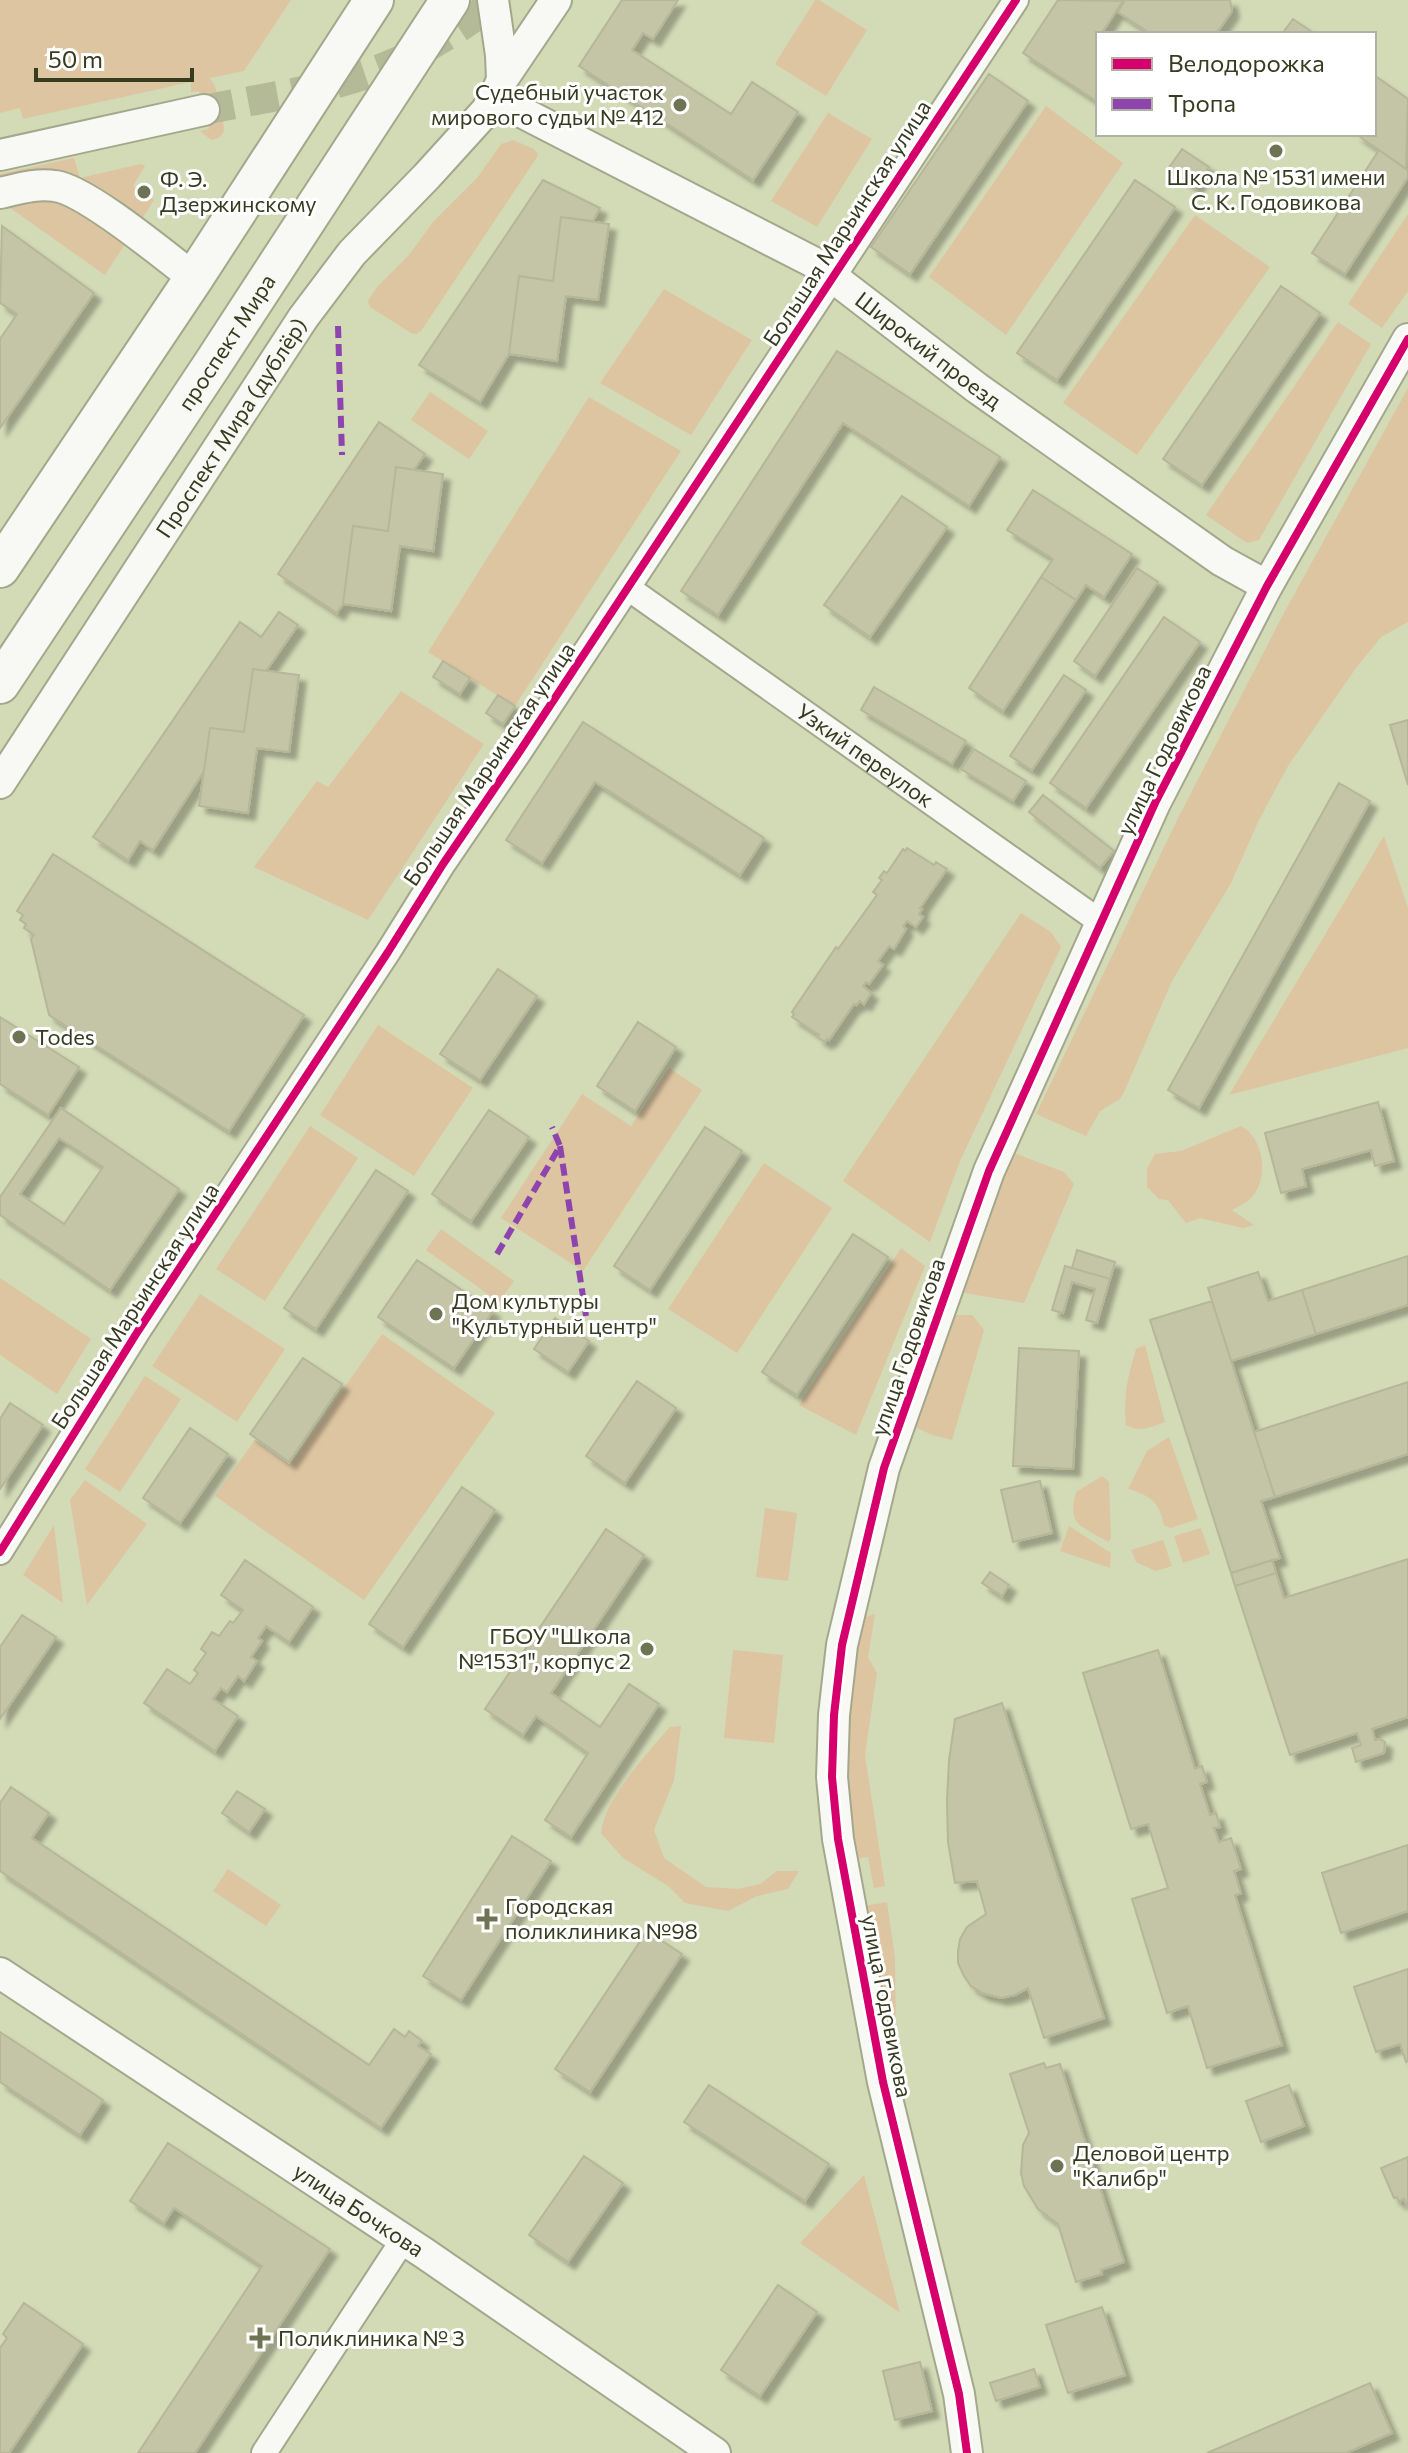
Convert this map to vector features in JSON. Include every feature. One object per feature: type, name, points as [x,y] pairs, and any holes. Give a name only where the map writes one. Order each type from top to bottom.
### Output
[{"type":"main road","points":[[0,568],[194,278],[374,0]]},
{"type":"main road","name":"проспект Мира","points":[[0,684],[450,0]]},
{"type":"street","points":[[493,0],[501,55],[498,89]]},
{"type":"street","name":"Проспект Мира (дублёр)","points":[[0,783],[303,318],[352,253],[486,111],[556,0]]},
{"type":"street","name":"Большая Марьинская улица","points":[[0,1552],[138,1331],[443,864],[1016,0]]},
{"type":"street","name":"Широкий проезд","points":[[498,89],[813,262],[977,388],[1222,561],[1267,586]]},
{"type":"street","points":[[0,155],[204,110]]},
{"type":"street","points":[[0,193],[38,185],[72,191],[194,278]]},
{"type":"street","name":"улица Годовикова","points":[[948,2453],[964,2439],[959,2394],[886,2093],[838,1839],[832,1777],[834,1715],[842,1645],[884,1468],[989,1171],[1155,803],[1267,586],[1408,339]]},
{"type":"street","name":"Узкий переулок","points":[[628,588],[1102,923]]},
{"type":"street","name":"улица Бочкова","points":[[0,1973],[403,2240],[715,2453]]},
{"type":"street","points":[[264,2453],[403,2240]]},
{"type":"shaded area","points":[[0,0],[291,0],[244,71],[210,78],[215,86],[224,127],[220,136],[211,140],[200,131],[209,129],[199,91],[191,92],[191,82],[23,119],[20,108],[0,113]]},
{"type":"shaded area","points":[[815,0],[867,30],[826,96],[775,64]]},
{"type":"shaded area","points":[[1046,106],[1123,163],[1006,335],[929,277]]},
{"type":"shaded area","points":[[828,113],[872,139],[817,227],[771,201]]},
{"type":"shaded area","points":[[513,140],[534,149],[537,157],[421,331],[411,333],[370,307],[368,301],[377,287],[409,255],[433,222],[478,177],[501,144]]},
{"type":"shaded area","points":[[74,158],[80,178],[141,164],[145,166],[133,186],[154,200],[140,222],[0,181],[0,174]]},
{"type":"shaded area","points":[[38,196],[75,207],[125,244],[105,275],[3,203]]},
{"type":"shaded area","points":[[1408,214],[1408,291],[1382,328],[1348,304]]},
{"type":"shaded area","points":[[1195,215],[1270,267],[1137,455],[1063,403]]},
{"type":"shaded area","points":[[664,289],[752,340],[691,435],[600,383]]},
{"type":"shaded area","points":[[1338,322],[1371,344],[1259,540],[1247,543],[1206,515]]},
{"type":"shaded area","points":[[1408,388],[1408,622],[1381,637],[1288,766],[1258,822],[1231,883],[1172,981],[1120,1099],[1100,1111],[1086,1136],[1036,1114],[1178,818],[1285,611]]},
{"type":"shaded area","points":[[430,392],[488,431],[469,459],[411,420]]},
{"type":"shaded area","points":[[589,397],[681,451],[515,706],[428,652]]},
{"type":"shaded area","points":[[401,691],[484,744],[368,920],[254,867],[317,781],[328,787]]},
{"type":"shaded area","points":[[1384,836],[1408,908],[1408,1048],[1229,1095]]},
{"type":"shaded area","points":[[1021,913],[1051,932],[1061,947],[960,1161],[930,1242],[843,1181]]},
{"type":"shaded area","points":[[378,1025],[473,1088],[414,1176],[320,1115]]},
{"type":"shaded area","points":[[669,1068],[702,1090],[583,1271],[501,1218],[582,1094],[631,1126]]},
{"type":"shaded area","points":[[310,1126],[358,1158],[265,1301],[216,1269]]},
{"type":"shaded area","points":[[1241,1126],[1249,1132],[1260,1150],[1262,1172],[1256,1192],[1232,1210],[1254,1225],[1243,1228],[1200,1218],[1186,1223],[1168,1200],[1159,1199],[1147,1187],[1147,1169],[1155,1154],[1181,1151]]},
{"type":"shaded area","points":[[1014,1153],[1064,1172],[1074,1184],[1024,1303],[959,1292]]},
{"type":"shaded area","points":[[764,1163],[832,1208],[737,1353],[668,1309]]},
{"type":"shaded area","points":[[441,1229],[514,1281],[499,1302],[426,1250]]},
{"type":"shaded area","points":[[901,1248],[925,1266],[856,1435],[799,1405]]},
{"type":"shaded area","points":[[0,1278],[91,1339],[57,1394],[0,1355]]},
{"type":"shaded area","points":[[200,1294],[285,1349],[237,1422],[152,1366]]},
{"type":"shaded area","points":[[951,1315],[972,1315],[984,1330],[952,1440],[913,1426]]},
{"type":"shaded area","points":[[382,1334],[495,1413],[364,1600],[215,1496],[255,1440],[290,1465]]},
{"type":"shaded area","points":[[1145,1345],[1165,1422],[1136,1429],[1126,1425],[1126,1396],[1136,1349]]},
{"type":"shaded area","points":[[145,1376],[181,1399],[120,1492],[85,1469]]},
{"type":"shaded area","points":[[1169,1437],[1198,1519],[1171,1528],[1164,1525],[1153,1501],[1128,1489],[1147,1451]]},
{"type":"shaded area","points":[[1102,1476],[1109,1482],[1111,1538],[1108,1542],[1078,1524],[1073,1512],[1076,1492]]},
{"type":"shaded area","points":[[85,1480],[147,1524],[87,1605],[70,1500]]},
{"type":"shaded area","points":[[765,1508],[797,1513],[788,1581],[756,1577]]},
{"type":"shaded area","points":[[54,1525],[63,1603],[23,1575]]},
{"type":"shaded area","points":[[1069,1526],[1111,1553],[1110,1568],[1060,1551]]},
{"type":"shaded area","points":[[1201,1528],[1210,1554],[1183,1563],[1174,1536]]},
{"type":"shaded area","points":[[1163,1540],[1172,1566],[1156,1571],[1136,1562],[1131,1550]]},
{"type":"shaded area","points":[[875,1614],[868,1657],[877,1673],[865,1755],[885,1886],[874,1888],[868,1857],[856,1859],[848,1815],[846,1759],[860,1619]]},
{"type":"shaded area","points":[[733,1650],[783,1655],[774,1743],[724,1738]]},
{"type":"shaded area","points":[[681,1726],[674,1780],[654,1830],[664,1858],[706,1887],[738,1889],[760,1884],[777,1871],[799,1871],[788,1889],[757,1896],[728,1911],[685,1903],[668,1886],[623,1858],[601,1833],[610,1806],[628,1777],[670,1727]]},
{"type":"shaded area","points":[[228,1869],[281,1905],[266,1926],[213,1891]]},
{"type":"shaded area","points":[[887,1902],[895,1958],[896,2035],[887,2034],[864,1906]]},
{"type":"shaded area","points":[[864,2175],[900,2313],[800,2243]]},
{"type":"building","points":[[622,0],[678,0],[653,39],[643,33],[632,50],[731,114],[752,82],[798,112],[753,180],[579,66]]},
{"type":"building","points":[[1058,0],[1123,1],[1102,32],[1096,32],[1096,101],[1023,53]]},
{"type":"building","points":[[1125,0],[1230,0],[1232,11],[1217,32],[1148,32],[1118,12]]},
{"type":"building","points":[[1293,19],[1312,32],[1283,32]]},
{"type":"building","points":[[989,74],[1028,101],[910,274],[871,247]]},
{"type":"building","points":[[1376,76],[1408,99],[1406,169],[1359,136],[1376,136]]},
{"type":"building","points":[[1182,149],[1209,167],[1195,187],[1168,169]]},
{"type":"building","points":[[1379,150],[1408,170],[1408,177],[1345,274],[1312,253]]},
{"type":"building","points":[[543,180],[600,208],[593,221],[561,217],[553,281],[519,276],[509,354],[480,402],[419,365]]},
{"type":"building","points":[[1135,180],[1175,207],[1057,380],[1017,353]]},
{"type":"building","points":[[561,217],[609,224],[598,300],[566,296],[557,361],[509,354],[519,276],[553,281]]},
{"type":"building","points":[[2,226],[94,293],[0,428],[0,339],[17,314],[0,303]]},
{"type":"building","points":[[1281,286],[1320,313],[1202,485],[1163,459]]},
{"type":"building","points":[[837,351],[1000,457],[969,506],[843,423],[718,615],[681,591]]},
{"type":"building","points":[[379,422],[425,454],[414,470],[396,467],[388,531],[353,526],[343,604],[337,613],[278,574]]},
{"type":"building","points":[[396,467],[443,474],[433,551],[400,546],[391,611],[343,604],[353,526],[388,531]]},
{"type":"building","points":[[1033,490],[1132,554],[1104,597],[1086,585],[1076,600],[1041,577],[1053,559],[1007,530]]},
{"type":"building","points":[[902,496],[947,527],[870,637],[824,605]]},
{"type":"building","points":[[1137,568],[1158,582],[1095,676],[1074,661]]},
{"type":"building","points":[[1041,577],[1076,600],[1003,711],[969,688]]},
{"type":"building","points":[[279,612],[298,625],[266,671],[253,669],[244,732],[210,728],[204,771],[153,850],[140,841],[128,860],[93,837],[240,622],[261,637]]},
{"type":"building","points":[[1164,617],[1200,642],[1086,808],[1050,783]]},
{"type":"building","points":[[443,661],[470,678],[460,694],[433,677]]},
{"type":"building","points":[[253,669],[299,675],[289,752],[257,748],[248,813],[199,806],[210,728],[244,732]]},
{"type":"building","points":[[1064,675],[1086,690],[1032,770],[1010,756]]},
{"type":"building","points":[[874,687],[966,741],[952,764],[861,710]]},
{"type":"building","points":[[498,695],[515,706],[503,724],[486,713]]},
{"type":"building","points":[[1408,720],[1408,785],[1390,725]]},
{"type":"building","points":[[583,722],[764,838],[740,875],[595,782],[542,863],[506,840]]},
{"type":"building","points":[[974,749],[1026,781],[1013,801],[961,769]]},
{"type":"building","points":[[1339,783],[1370,801],[1199,1108],[1168,1090]]},
{"type":"building","points":[[1043,795],[1114,851],[1100,868],[1029,812]]},
{"type":"building","points":[[907,848],[934,865],[936,862],[947,869],[920,908],[919,914],[923,917],[916,927],[907,921],[903,926],[906,929],[894,949],[889,946],[878,961],[883,965],[869,984],[866,982],[863,986],[871,993],[864,1004],[860,1001],[854,1004],[825,1042],[792,1017],[792,1012],[836,947],[838,949],[877,895],[873,892],[882,880],[879,878],[884,871],[887,873],[903,849],[905,851]]},
{"type":"building","points":[[53,854],[304,1015],[229,1131],[49,1015],[31,939],[34,935],[24,928],[26,924],[20,920],[23,915],[17,911]]},
{"type":"building","points":[[498,969],[537,996],[480,1080],[440,1054]]},
{"type":"building","points":[[0,1017],[79,1067],[48,1115],[0,1084]]},
{"type":"building","points":[[638,1022],[676,1047],[635,1111],[597,1086]]},
{"type":"building","points":[[1378,1102],[1394,1161],[1375,1166],[1371,1150],[1302,1169],[1306,1186],[1281,1193],[1265,1133]]},
{"type":"building","points":[[61,1108],[179,1189],[110,1290],[0,1215],[0,1197]],"holes":[[[59,1138],[103,1167],[64,1224],[20,1194]]]},
{"type":"building","points":[[489,1110],[529,1137],[471,1221],[432,1194]]},
{"type":"building","points":[[705,1127],[742,1151],[650,1290],[614,1266]]},
{"type":"building","points":[[376,1170],[408,1191],[316,1329],[284,1308]]},
{"type":"building","points":[[853,1234],[888,1257],[797,1395],[762,1372]]},
{"type":"building","points":[[1077,1250],[1115,1262],[1110,1279],[1072,1268]]},
{"type":"building","points":[[1408,1256],[1408,1305],[1316,1334],[1302,1290]]},
{"type":"building","name":"Дом культуры \"Культурный центр\"","points":[[417,1260],[493,1311],[454,1368],[378,1317]]},
{"type":"building","points":[[1065,1266],[1110,1279],[1097,1323],[1086,1320],[1095,1289],[1072,1282],[1063,1313],[1052,1310]]},
{"type":"building","points":[[1258,1272],[1268,1301],[1302,1290],[1316,1334],[1231,1361],[1208,1288]]},
{"type":"building","points":[[1212,1301],[1275,1497],[1261,1501],[1280,1558],[1231,1573],[1150,1320]]},
{"type":"building","points":[[555,1318],[589,1341],[568,1372],[534,1349]]},
{"type":"building","points":[[1019,1348],[1079,1351],[1073,1469],[1013,1466]]},
{"type":"building","points":[[303,1358],[342,1384],[289,1462],[250,1434]]},
{"type":"building","points":[[637,1381],[676,1408],[625,1483],[586,1456]]},
{"type":"building","points":[[1408,1382],[1408,1454],[1275,1497],[1254,1432]]},
{"type":"building","points":[[10,1403],[43,1425],[0,1489],[0,1419]]},
{"type":"building","points":[[190,1428],[228,1454],[180,1523],[143,1498]]},
{"type":"building","points":[[1040,1481],[1052,1533],[1013,1542],[1001,1490]]},
{"type":"building","points":[[462,1487],[495,1510],[403,1647],[369,1624]]},
{"type":"building","points":[[606,1529],[644,1555],[551,1693],[600,1727],[629,1684],[659,1704],[571,1837],[545,1820],[588,1753],[536,1716],[523,1735],[485,1709]]},
{"type":"building","points":[[1408,1559],[1408,1717],[1372,1729],[1375,1740],[1385,1742],[1384,1753],[1356,1762],[1352,1748],[1361,1745],[1357,1733],[1290,1755],[1235,1586],[1276,1573],[1284,1598]]},
{"type":"building","points":[[245,1560],[313,1607],[289,1642],[266,1626],[258,1638],[262,1641],[251,1657],[257,1661],[244,1681],[238,1676],[227,1692],[221,1688],[213,1699],[238,1716],[215,1751],[144,1703],[167,1669],[190,1684],[198,1673],[194,1670],[206,1653],[201,1649],[212,1632],[219,1636],[243,1610],[221,1595]]},
{"type":"building","points":[[1272,1560],[1276,1573],[1235,1586],[1231,1573]]},
{"type":"building","points":[[990,1572],[1009,1585],[1002,1596],[982,1583]]},
{"type":"building","points":[[22,1615],[56,1637],[0,1719],[0,1647]]},
{"type":"building","points":[[1158,1650],[1195,1769],[1202,1766],[1207,1782],[1200,1784],[1210,1815],[1216,1813],[1220,1827],[1214,1828],[1219,1842],[1231,1838],[1241,1869],[1234,1871],[1241,1893],[1235,1895],[1282,2045],[1207,2068],[1188,2006],[1167,2013],[1132,1899],[1168,1888],[1148,1824],[1131,1829],[1083,1673]]},
{"type":"building","points":[[1002,1703],[1104,2018],[1044,2038],[1028,1988],[1001,1998],[982,1993],[971,1986],[958,1963],[960,1939],[967,1927],[986,1914],[977,1881],[955,1883],[948,1842],[949,1760],[955,1719]]},
{"type":"building","points":[[11,1787],[49,1813],[32,1838],[369,2065],[394,2029],[405,2037],[409,2031],[422,2041],[418,2046],[431,2054],[381,2128],[0,1871],[0,1803]]},
{"type":"building","points":[[237,1791],[265,1809],[249,1832],[222,1813]]},
{"type":"building","name":"Городская поликлиника №98","points":[[512,1836],[551,1861],[461,2000],[423,1976]]},
{"type":"building","points":[[1408,1845],[1408,1911],[1341,1933],[1322,1873]]},
{"type":"building","points":[[647,1931],[682,1954],[590,2092],[555,2069]]},
{"type":"building","points":[[1408,1969],[1406,2062],[1400,2044],[1376,2052],[1354,1987]]},
{"type":"building","points":[[0,2032],[103,2100],[80,2135],[0,2082]]},
{"type":"building","name":"Деловой центр \"Калибр\"","points":[[1044,2063],[1046,2068],[1060,2064],[1124,2262],[1101,2270],[1102,2274],[1076,2282],[1058,2224],[1038,2209],[1024,2186],[1021,2173],[1023,2145],[1029,2133],[1010,2074]]},
{"type":"building","points":[[709,2085],[829,2164],[805,2201],[684,2122]]},
{"type":"building","points":[[1289,2085],[1304,2126],[1261,2142],[1246,2101]]},
{"type":"building","points":[[168,2143],[330,2249],[195,2453],[138,2453],[262,2266],[174,2208],[164,2223],[130,2201]]},
{"type":"building","points":[[584,2156],[623,2183],[568,2262],[529,2235]]},
{"type":"building","points":[[1408,2157],[1408,2208],[1404,2199],[1399,2202],[1397,2197],[1394,2198],[1381,2168]]},
{"type":"building","points":[[778,2285],[817,2312],[760,2396],[721,2370]]},
{"type":"building","points":[[24,2303],[83,2344],[9,2453],[0,2453],[0,2348],[7,2338],[3,2334]]},
{"type":"building","points":[[1102,2307],[1125,2375],[1068,2393],[1046,2325]]},
{"type":"building","points":[[920,2362],[932,2411],[895,2420],[883,2371]]},
{"type":"building","points":[[1034,2369],[1040,2387],[996,2401],[990,2383]]},
{"type":"building","points":[[1370,2383],[1392,2433],[1346,2453],[1207,2453]]},
{"type":"tunnel","points":[[204,110],[323,87],[370,73],[433,43],[498,0]]},
{"type":"marked path","points":[[338,326],[342,455]]},
{"type":"marked path","points":[[497,1254],[560,1146],[552,1127]]},
{"type":"marked path","points":[[560,1146],[586,1316]]},
{"type":"cycle path","points":[[0,1552],[138,1331],[443,864],[1016,0]]},
{"type":"cycle path","points":[[967,2453],[959,2394],[883,2082],[838,1839],[832,1777],[834,1715],[842,1645],[884,1468],[989,1171],[1155,803],[1267,586],[1408,339]]},
{"type":"place","name":"Судебный участок мирового судьи № 412","points":[[680,105]]},
{"type":"place","name":"Школа № 1531 имени С. К. Годовикова","points":[[1276,151]]},
{"type":"place","name":"Ф. Э. Дзержинскому","points":[[144,192]]},
{"type":"place","name":"Todes","points":[[19,1037]]},
{"type":"place","name":"Дом культуры \"Культурный центр\"","points":[[436,1314]]},
{"type":"place","name":"ГБОУ \"Школа №1531\", корпус 2","points":[[647,1649]]},
{"type":"place","name":"Городская поликлиника №98","points":[[487,1919]]},
{"type":"place","name":"Деловой центр \"Калибр\"","points":[[1057,2166]]},
{"type":"place","name":"Поликлиника № 3","points":[[260,2338]]}]
